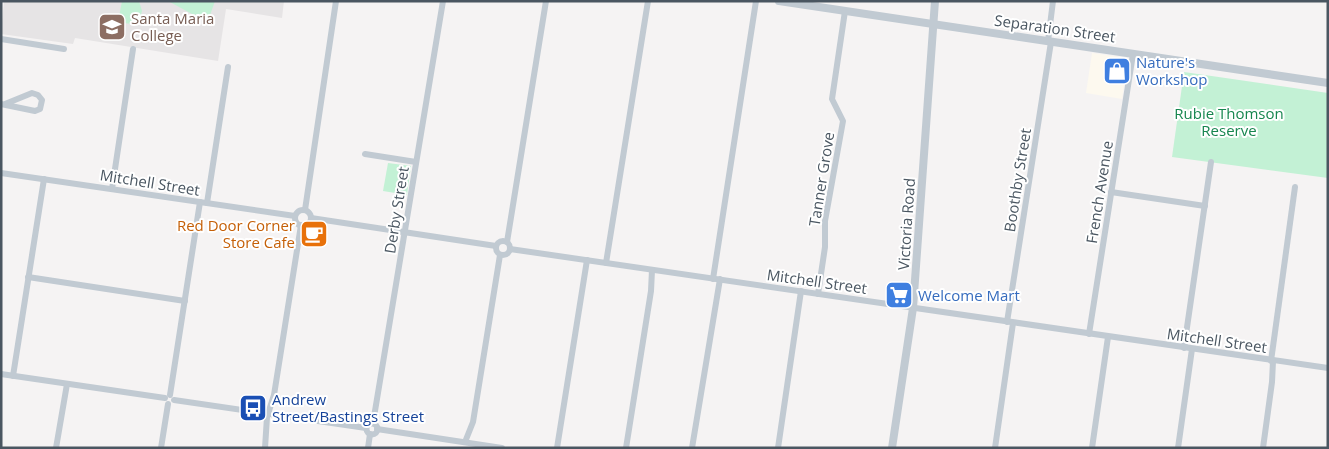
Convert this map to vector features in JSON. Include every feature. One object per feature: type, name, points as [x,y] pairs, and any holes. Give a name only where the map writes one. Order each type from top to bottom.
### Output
[{"type":"street","points":[[305,210],[336,1]]},
{"type":"street","name":"Derby Street","points":[[375,426],[443,1]]},
{"type":"street","points":[[500,255],[507,254],[546,1]]},
{"type":"street","points":[[606,263],[648,1]]},
{"type":"street","points":[[692,448],[756,1]]},
{"type":"street","name":"Separation Street","points":[[779,1],[834,5],[845,11],[1328,83]]},
{"type":"street","name":"Victoria Road","points":[[892,448],[913,308],[935,1]]},
{"type":"street","name":"Boothby Street","points":[[995,448],[1053,1]]},
{"type":"street","name":"Tanner Grove","points":[[818,294],[826,247],[825,221],[842,121],[832,99],[845,11]]},
{"type":"street","points":[[1,38],[64,49]]},
{"type":"street","points":[[112,189],[134,49]]},
{"type":"street","name":"French Avenue","points":[[1089,334],[1133,54]]},
{"type":"street","points":[[161,448],[184,301],[204,203],[228,67]]},
{"type":"street","points":[[32,93],[38,95],[42,100],[40,109],[35,111],[3,104],[32,93]]},
{"type":"street","points":[[365,154],[416,162]]},
{"type":"street","points":[[1184,348],[1211,162]]},
{"type":"street","name":"Mitchell Street","points":[[1,173],[295,216]]},
{"type":"street","points":[[13,376],[44,179]]},
{"type":"street","points":[[1263,448],[1295,187]]},
{"type":"street","points":[[1111,192],[1205,206]]},
{"type":"street","points":[[305,210],[298,211],[295,216],[296,222],[306,225],[311,218]]},
{"type":"street","points":[[305,210],[311,218]]},
{"type":"street","points":[[311,218],[496,246],[501,242],[508,245]]},
{"type":"street","points":[[265,448],[301,225]]},
{"type":"street","name":"Mitchell Street","points":[[508,245],[652,270],[1328,368]]},
{"type":"street","points":[[475,444],[474,422],[500,255],[496,246]]},
{"type":"street","points":[[557,448],[587,260]]},
{"type":"street","points":[[625,447],[651,291],[652,270]]},
{"type":"street","points":[[28,278],[184,301]]},
{"type":"street","points":[[778,448],[801,291]]},
{"type":"street","points":[[1092,448],[1108,337]]},
{"type":"street","points":[[1178,448],[1192,349]]},
{"type":"street","points":[[1,374],[271,414],[368,431],[375,434],[375,426]]},
{"type":"street","points":[[56,448],[66,384]]},
{"type":"street","points":[[465,442],[474,422]]},
{"type":"street","points":[[368,448],[368,424],[502,448]]},
{"type":"shaded area","name":"Santa Maria College","points":[[4,1],[284,1],[282,18],[226,9],[218,61],[75,38],[73,44],[1,34]]},
{"type":"shaded area","points":[[1092,53],[1128,58],[1122,99],[1086,93]]},
{"type":"green space","points":[[122,1],[139,1],[142,11],[138,25],[118,22]]},
{"type":"green space","points":[[168,1],[215,1],[209,18],[192,14]]},
{"type":"green space","name":"Rubie Thomson Reserve","points":[[1184,72],[1328,93],[1328,178],[1172,157]]},
{"type":"green space","points":[[388,163],[411,166],[407,195],[383,191]]},
{"type":"place","name":"Santa Maria College","points":[[112,27]]},
{"type":"place","name":"Nature's Workshop","points":[[1117,71]]},
{"type":"place","name":"Red Door Corner Store Cafe","points":[[314,234]]},
{"type":"place","name":"Welcome Mart","points":[[899,295]]},
{"type":"place","name":"Andrew Street/Bastings Street","points":[[253,408]]}]
